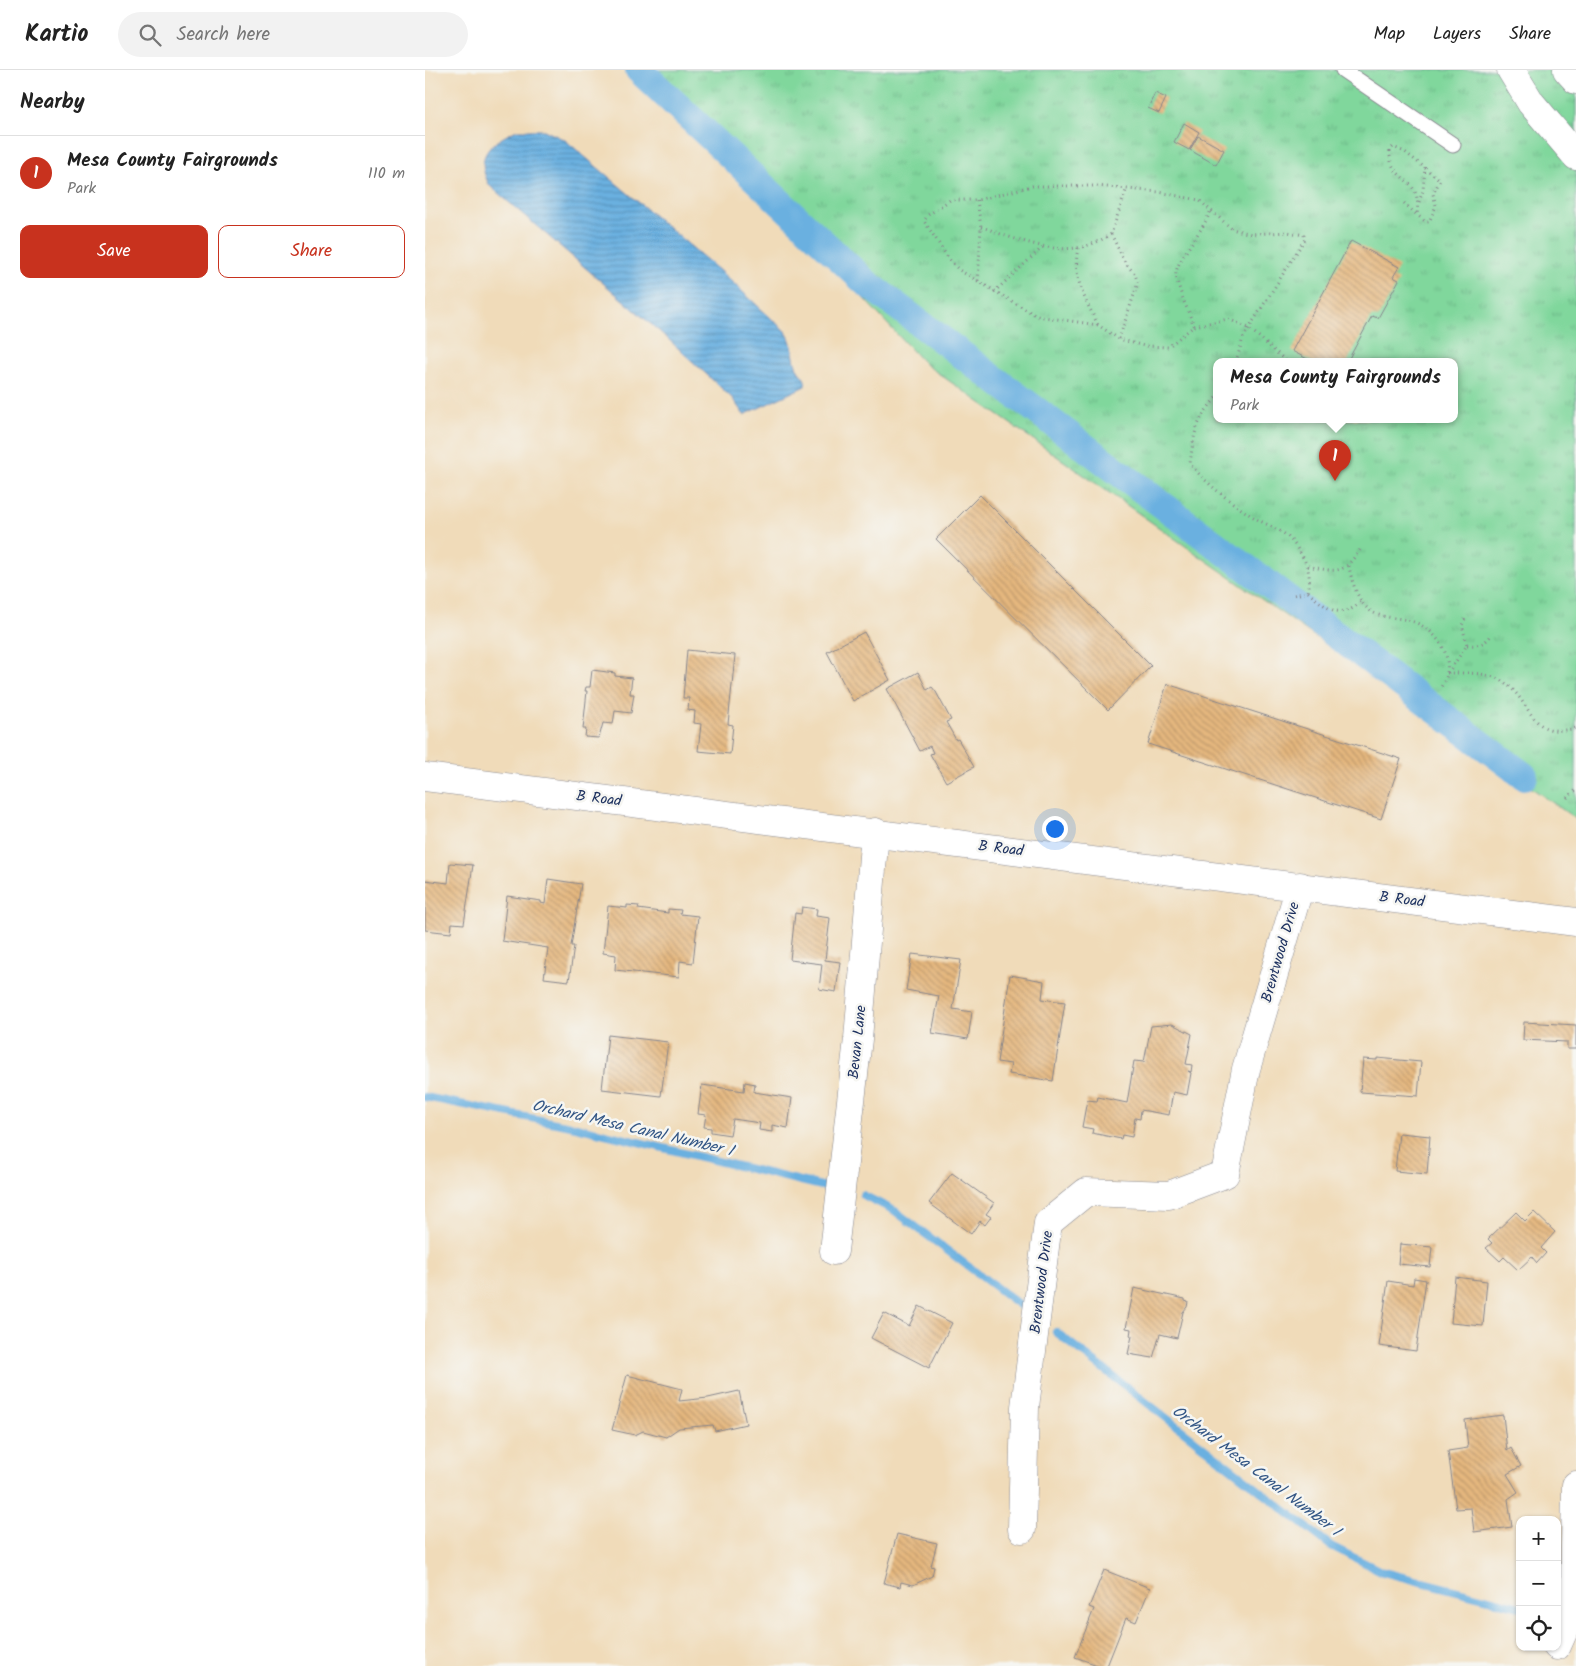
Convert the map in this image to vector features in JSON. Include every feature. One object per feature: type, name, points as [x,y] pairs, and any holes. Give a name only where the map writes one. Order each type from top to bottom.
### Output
[{"type":"street","points":[[1511,70],[1531,103],[1576,156]]},
{"type":"street","points":[[1567,70],[1576,80]]},
{"type":"street","name":"B Road","points":[[425,777],[875,832],[1576,922]]},
{"type":"street","name":"Bevan Lane","points":[[835,1251],[858,1039],[875,832]]},
{"type":"street","name":"Brentwood Drive","points":[[1022,1529],[1025,1406],[1048,1223],[1086,1192],[1169,1195],[1225,1174],[1246,1069],[1300,886]]},
{"type":"street","points":[[1561,1638],[1573,1608],[1576,1485]]},
{"type":"lane","points":[[1343,70],[1453,145]]},
{"type":"path","points":[[1404,204],[1426,222],[1429,222],[1436,206],[1433,194],[1439,180],[1405,152],[1393,147],[1390,150],[1394,169],[1415,188],[1419,203]]},
{"type":"path","points":[[1417,215],[1423,191],[1425,167]]},
{"type":"path","points":[[1099,324],[1037,316],[978,283],[959,270],[949,259],[925,221],[928,215],[950,200],[977,200],[1032,186],[1127,188],[1179,195],[1199,200],[1210,212],[1232,229],[1251,234],[1288,232],[1303,235],[1305,239],[1243,338],[1237,358]]},
{"type":"path","points":[[981,226],[1005,236],[1044,246],[1066,250],[1078,248],[1101,240],[1111,234],[1127,188]]},
{"type":"path","points":[[977,200],[981,226],[978,283]]},
{"type":"path","points":[[1194,326],[1176,273],[1180,260],[1206,225],[1210,212]]},
{"type":"path","points":[[1111,234],[1126,264],[1135,274],[1138,283],[1119,339]]},
{"type":"path","points":[[994,292],[1044,246]]},
{"type":"path","points":[[1078,248],[1075,263],[1076,276],[1099,324],[1119,339],[1144,346],[1168,347],[1194,326],[1228,319],[1249,328],[1283,358]]},
{"type":"path","points":[[1213,402],[1201,416],[1194,436],[1190,464],[1209,485],[1256,519],[1290,538],[1308,566],[1311,579],[1308,592]]},
{"type":"path","points":[[1308,566],[1339,571],[1349,566],[1362,547]]},
{"type":"path","points":[[1349,566],[1351,580],[1367,608],[1384,618],[1411,621],[1435,636],[1442,644],[1447,673]]},
{"type":"path","points":[[1294,595],[1308,592]]},
{"type":"path","points":[[1308,592],[1327,608],[1340,612],[1353,610],[1362,601]]},
{"type":"path","points":[[1441,687],[1447,673],[1467,645],[1462,625],[1466,617]]},
{"type":"path","points":[[1467,645],[1478,646],[1487,642],[1492,634]]},
{"type":"path","points":[[1447,673],[1492,676],[1510,686],[1533,719],[1558,731],[1576,728]]},
{"type":"path","points":[[1567,798],[1576,790]]},
{"type":"green space","points":[[650,70],[1576,70],[1576,819],[925,364]]},
{"type":"water","points":[[517,130],[544,130],[565,140],[721,272],[786,332],[797,368],[805,381],[805,386],[744,415],[732,398],[666,337],[490,186],[483,166],[487,152],[499,140]]},
{"type":"building","points":[[1155,93],[1166,98],[1159,113],[1148,108]]},
{"type":"building","points":[[1184,123],[1199,132],[1189,150],[1174,142]]},
{"type":"building","points":[[1198,136],[1224,150],[1216,165],[1190,150]]},
{"type":"building","points":[[1351,241],[1399,267],[1393,277],[1399,280],[1378,318],[1372,316],[1349,358],[1305,358],[1292,351]]},
{"type":"building","points":[[980,495],[1151,666],[1108,710],[936,539]]},
{"type":"building","points":[[864,632],[890,680],[853,701],[827,652]]},
{"type":"building","points":[[687,650],[735,655],[728,724],[733,725],[730,754],[698,751],[701,724],[694,723],[695,711],[688,710],[689,698],[683,698]]},
{"type":"building","points":[[592,670],[615,673],[615,676],[632,678],[630,694],[634,694],[631,713],[615,711],[613,724],[603,723],[599,738],[585,737],[586,729],[583,729],[587,691],[585,691],[586,687],[590,687]]},
{"type":"building","points":[[918,672],[927,690],[932,687],[936,692],[951,720],[946,722],[974,767],[946,782],[930,754],[933,753],[930,746],[920,751],[887,689]]},
{"type":"building","points":[[1167,684],[1401,759],[1381,819],[1148,744]]},
{"type":"building","points":[[450,863],[473,865],[464,924],[452,923],[451,933],[425,930],[425,880],[448,883]]},
{"type":"building","points":[[548,879],[581,884],[571,946],[574,946],[569,981],[544,978],[548,948],[502,941],[507,896],[541,901],[541,903],[545,904]]},
{"type":"building","points":[[627,905],[639,906],[638,909],[668,913],[668,909],[681,910],[680,914],[698,916],[693,963],[680,961],[679,977],[615,970],[616,955],[603,953],[608,906],[627,908]]},
{"type":"building","points":[[802,907],[817,909],[816,916],[830,918],[825,960],[840,962],[836,992],[819,989],[822,964],[790,960],[795,913],[801,914]]},
{"type":"building","points":[[912,954],[961,960],[953,1009],[972,1012],[968,1039],[932,1033],[939,996],[906,990]]},
{"type":"building","points":[[1010,975],[1044,981],[1042,999],[1065,1002],[1053,1081],[1009,1074],[1011,1064],[997,1062]]},
{"type":"building","points":[[1524,1022],[1576,1025],[1576,1049],[1567,1049],[1567,1042],[1523,1040]]},
{"type":"building","points":[[1172,1024],[1192,1034],[1186,1064],[1192,1065],[1191,1072],[1188,1071],[1191,1073],[1187,1095],[1173,1092],[1169,1115],[1141,1110],[1140,1119],[1135,1118],[1132,1137],[1122,1135],[1121,1139],[1092,1133],[1093,1129],[1082,1127],[1087,1100],[1097,1101],[1098,1097],[1127,1103],[1134,1061],[1144,1062],[1151,1026]]},
{"type":"building","points":[[608,1035],[668,1042],[661,1096],[602,1089]]},
{"type":"building","points":[[1377,1058],[1421,1062],[1418,1096],[1360,1092],[1363,1059],[1377,1060]]},
{"type":"building","points":[[745,1082],[755,1084],[754,1092],[792,1098],[788,1128],[772,1125],[772,1132],[759,1130],[760,1123],[733,1119],[730,1135],[711,1132],[711,1128],[704,1127],[706,1115],[698,1114],[702,1085],[744,1091]]},
{"type":"building","points":[[1399,1133],[1430,1136],[1427,1174],[1395,1171]]},
{"type":"building","points":[[952,1173],[994,1203],[986,1214],[991,1217],[985,1225],[980,1221],[971,1234],[929,1203]]},
{"type":"building","points":[[1516,1212],[1525,1221],[1534,1212],[1555,1232],[1541,1248],[1546,1253],[1537,1263],[1532,1257],[1518,1270],[1504,1257],[1500,1261],[1486,1248],[1492,1243],[1488,1239]]},
{"type":"building","points":[[1400,1244],[1432,1247],[1430,1267],[1398,1264]]},
{"type":"building","points":[[1455,1277],[1487,1281],[1483,1326],[1451,1323]]},
{"type":"building","points":[[1414,1278],[1426,1280],[1416,1351],[1379,1346],[1388,1281],[1413,1285]]},
{"type":"building","points":[[1134,1288],[1185,1299],[1188,1302],[1183,1312],[1177,1338],[1160,1334],[1153,1358],[1128,1354],[1132,1336],[1130,1336],[1131,1329],[1126,1328]]},
{"type":"building","points":[[919,1306],[952,1323],[929,1368],[871,1338],[884,1313],[909,1326]]},
{"type":"building","points":[[627,1375],[682,1389],[679,1401],[708,1398],[739,1391],[746,1424],[715,1431],[713,1425],[679,1428],[666,1437],[643,1431],[635,1435],[612,1430]]},
{"type":"building","points":[[1503,1415],[1507,1451],[1511,1448],[1521,1466],[1507,1474],[1518,1492],[1508,1499],[1512,1527],[1474,1532],[1471,1508],[1456,1509],[1448,1451],[1468,1448],[1465,1420]]},
{"type":"building","points":[[897,1534],[937,1543],[931,1566],[934,1567],[932,1576],[913,1585],[901,1582],[900,1587],[884,1583]]},
{"type":"building","points":[[1104,1570],[1150,1588],[1136,1622],[1126,1618],[1107,1666],[1100,1666],[1075,1657],[1094,1609],[1089,1607]]},
{"type":"waterway","points":[[639,70],[865,282],[1524,776]]},
{"type":"waterway","name":"Orchard Mesa Canal Number 1","points":[[425,1097],[576,1127],[834,1189]]},
{"type":"waterway","name":"Orchard Mesa Canal Number 1","points":[[863,1195],[895,1211],[1022,1307]]},
{"type":"waterway","name":"Orchard Mesa Canal Number 1","points":[[1056,1332],[1331,1546],[1383,1572],[1516,1606]]},
{"type":"place","name":"Mesa County Fairgrounds","points":[[1335,481]]}]
